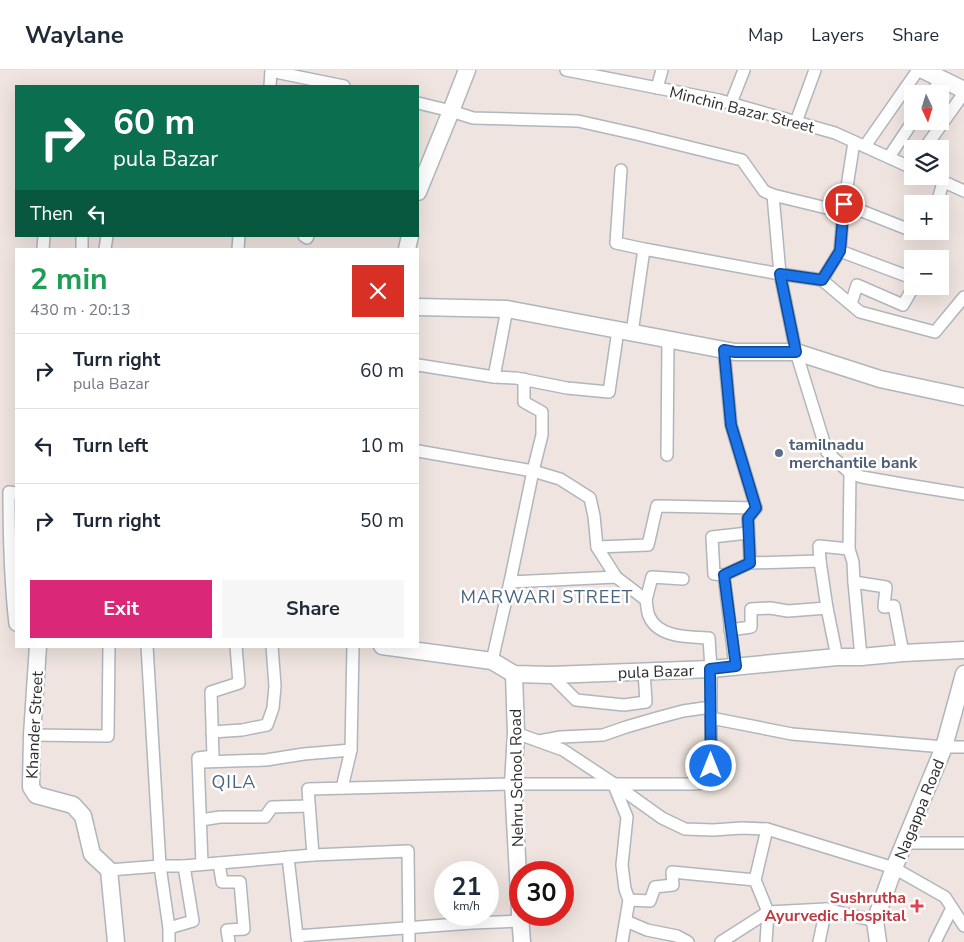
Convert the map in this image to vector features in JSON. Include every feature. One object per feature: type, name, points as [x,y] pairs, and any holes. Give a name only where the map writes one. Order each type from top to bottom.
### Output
[{"type":"street","points":[[270,85],[271,70],[339,85]]},
{"type":"street","points":[[419,186],[451,111],[466,70]]},
{"type":"street","name":"Minchin Bazar Street","points":[[566,70],[599,73],[657,88],[731,103],[835,133],[904,163]]},
{"type":"street","points":[[657,88],[662,70]]},
{"type":"street","points":[[731,103],[744,70]]},
{"type":"street","points":[[796,122],[816,70]]},
{"type":"street","points":[[865,146],[918,70]]},
{"type":"street","points":[[923,70],[964,92],[930,140]]},
{"type":"street","points":[[937,85],[941,79]]},
{"type":"street","points":[[419,103],[473,118],[578,122],[742,160],[764,191],[773,195],[843,208],[904,228]]},
{"type":"street","points":[[889,157],[907,130]]},
{"type":"street","points":[[822,280],[840,251],[843,208],[854,142]]},
{"type":"street","points":[[621,170],[616,243],[780,274],[822,280],[860,312],[935,332],[964,297]]},
{"type":"street","points":[[949,184],[964,191]]},
{"type":"street","points":[[773,195],[780,274],[796,352],[827,452],[850,473],[899,484],[964,494]]},
{"type":"street","points":[[419,365],[494,377],[524,379],[566,388],[609,392],[644,248]]},
{"type":"street","points":[[840,251],[904,275]]},
{"type":"street","points":[[851,304],[858,285],[904,305],[909,295]]},
{"type":"street","points":[[419,307],[507,309],[735,352],[796,352],[880,378],[964,397]]},
{"type":"street","points":[[494,377],[507,309]]},
{"type":"street","points":[[667,455],[668,340]]},
{"type":"street","points":[[724,350],[731,425],[756,508]]},
{"type":"street","points":[[492,661],[542,435],[542,412],[524,402],[524,379]]},
{"type":"street","points":[[419,451],[533,471],[560,479],[590,498],[594,516],[596,547],[616,577],[646,600]]},
{"type":"street","points":[[850,473],[849,549],[853,562],[861,657]]},
{"type":"street","points":[[15,493],[9,492],[9,534],[15,624]]},
{"type":"street","points":[[596,547],[648,545],[657,506],[756,508]]},
{"type":"street","points":[[750,563],[748,518],[756,508]]},
{"type":"street","points":[[748,533],[712,537],[714,574],[724,575],[750,563],[820,561]]},
{"type":"street","points":[[837,657],[826,608],[820,546],[849,549]]},
{"type":"street","points":[[724,575],[736,666]]},
{"type":"street","points":[[510,582],[616,577]]},
{"type":"street","points":[[313,855],[308,789],[513,784],[694,784],[711,782],[709,638],[679,636],[659,629],[649,616],[646,600],[652,577],[684,579]]},
{"type":"street","points":[[854,582],[886,587],[884,607],[894,606],[903,653]]},
{"type":"street","points":[[730,630],[751,627],[751,609],[770,608],[788,611],[826,608]]},
{"type":"street","points":[[964,642],[964,648]]},
{"type":"street","name":"Khander Street","points":[[38,648],[32,735],[31,788],[36,795],[73,805],[83,816],[92,854],[110,870]]},
{"type":"street","points":[[32,735],[108,736],[109,648]]},
{"type":"street","points":[[147,648],[160,866],[169,942]]},
{"type":"street","points":[[202,864],[198,758],[213,756],[211,692],[239,683],[236,648]]},
{"type":"street","points":[[212,732],[267,726],[273,708],[275,686],[272,648]]},
{"type":"street","points":[[342,788],[352,750],[353,648]]},
{"type":"street","name":"pula Bazar","points":[[397,648],[492,661],[514,674],[551,675],[710,669],[964,648]]},
{"type":"street","points":[[551,675],[576,700],[624,705],[646,702],[644,671]]},
{"type":"street","name":"Nehru School Road","points":[[514,674],[516,734],[513,784],[517,861]]},
{"type":"street","name":"Nagappa Road","points":[[878,942],[875,921],[894,868],[944,747],[964,674]]},
{"type":"street","points":[[539,741],[561,737],[603,735],[682,711],[711,713],[792,734],[944,747],[964,747]]},
{"type":"street","points":[[516,734],[563,750],[662,818],[685,829],[714,830],[742,828],[767,830],[894,868],[945,897],[964,926]]},
{"type":"street","points":[[198,762],[266,760],[304,754],[352,750]]},
{"type":"street","points":[[613,784],[626,817],[622,865],[625,889],[629,900],[622,942]]},
{"type":"street","points":[[200,820],[220,817],[266,817],[272,807],[309,806]]},
{"type":"street","points":[[766,942],[768,912],[755,880],[767,830]]},
{"type":"street","points":[[905,843],[964,843]]},
{"type":"street","points":[[116,942],[110,870],[408,850],[409,942]]},
{"type":"street","points":[[288,857],[298,939],[472,923],[509,918]]},
{"type":"street","points":[[219,863],[222,882],[240,882],[244,929],[228,930],[228,942]]},
{"type":"street","points":[[168,928],[193,921],[184,866]]},
{"type":"street","points":[[629,900],[650,901],[656,887],[673,885],[672,872],[755,880]]},
{"type":"street","points":[[935,942],[952,908]]},
{"type":"street","points":[[819,942],[826,909]]},
{"type":"street","points":[[721,942],[768,912],[826,909],[875,921]]},
{"type":"street","points":[[626,921],[647,930],[677,936],[688,942]]},
{"type":"street","name":"Nehru School Road","points":[[521,926],[522,942]]},
{"type":"place","name":"tamilnadu merchantile bank","points":[[779,453]]},
{"type":"place","name":"Sushrutha Ayurvedic Hospital","points":[[917,906]]},
{"type":"district","name":"MARWARI STREET","points":[[547,597]]},
{"type":"district","name":"QILA","points":[[234,782]]},
{"type":"route","points":[[711,766],[710,669],[736,666],[724,575],[750,563],[748,518],[756,508],[731,425],[724,350],[735,352],[796,352],[780,274],[822,280],[840,251],[844,204]]}]
